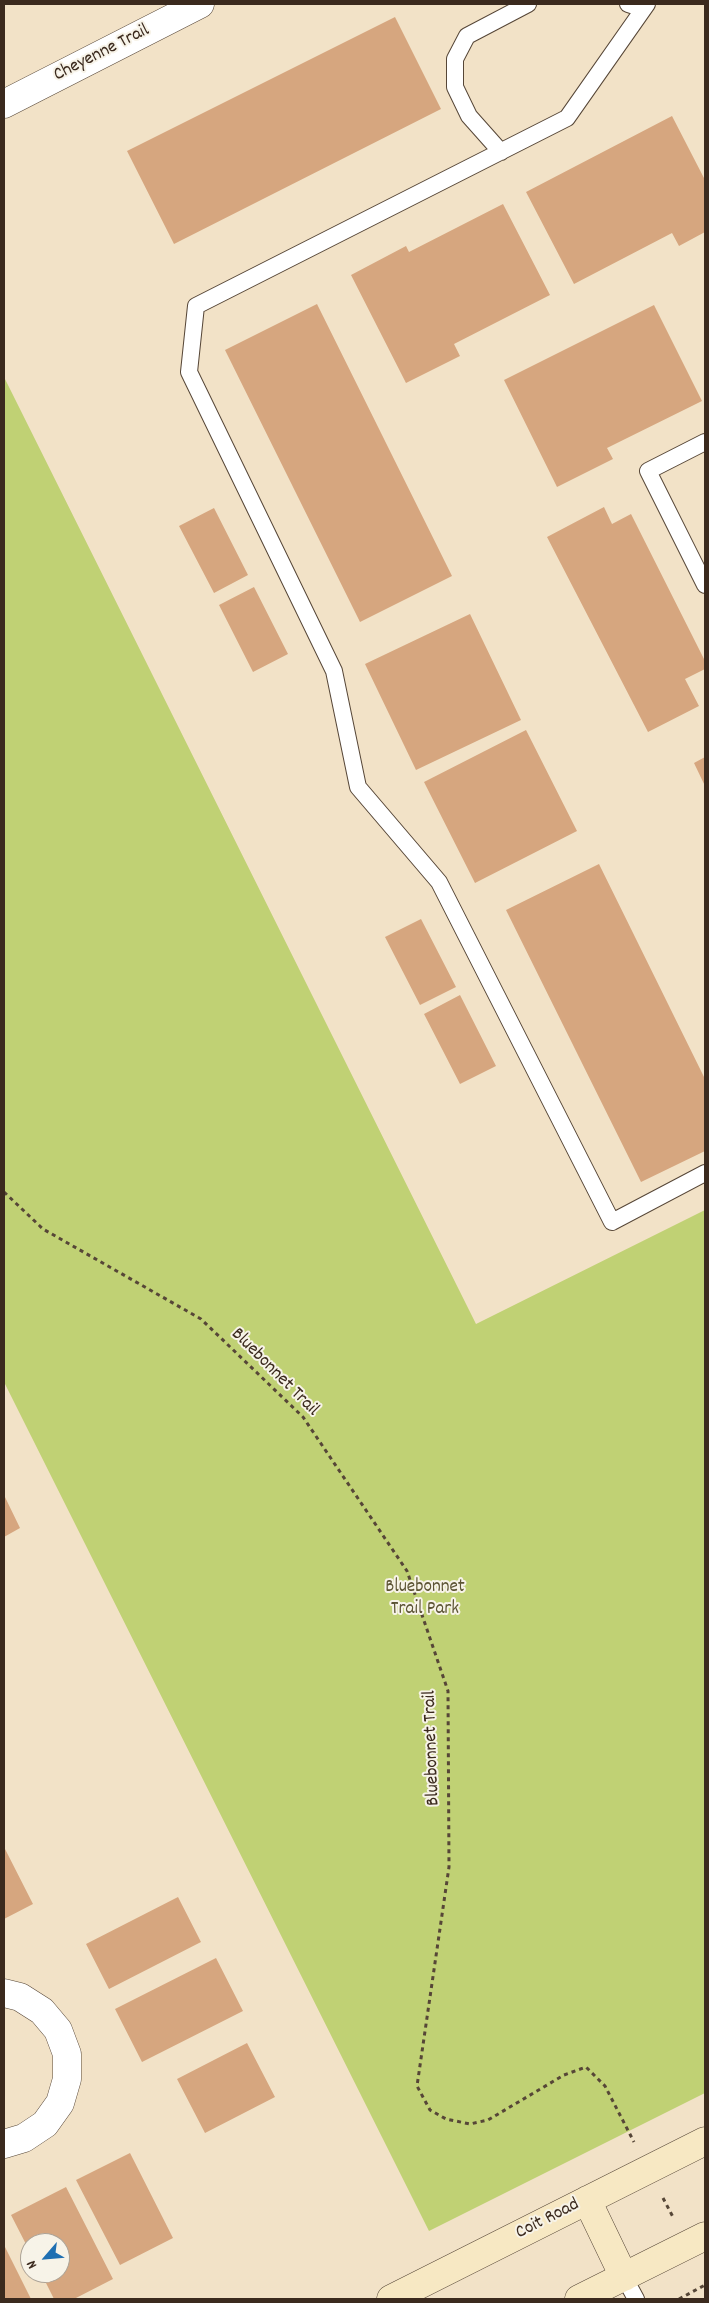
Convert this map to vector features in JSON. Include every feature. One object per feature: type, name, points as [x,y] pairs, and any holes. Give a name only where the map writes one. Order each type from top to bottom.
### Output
[{"type":"main road","name":"Coit Road","points":[[391,2299],[705,2141]]},
{"type":"main road","points":[[587,2200],[630,2288]]},
{"type":"main road","points":[[579,2299],[630,2288],[705,2236]]},
{"type":"street","name":"Cheyenne Trail","points":[[4,104],[200,4]]},
{"type":"street","points":[[4,1994],[20,1997],[42,2011],[58,2030],[67,2054],[67,2079],[60,2103],[45,2124],[24,2138],[4,2144]]},
{"type":"lane","points":[[501,152],[469,116],[455,87],[455,59],[467,36],[528,4]]},
{"type":"lane","points":[[639,5],[567,118],[196,306],[189,372],[334,671],[358,787],[439,882],[612,1222],[705,1173]]},
{"type":"lane","points":[[705,442],[648,471],[705,585]]},
{"type":"path","name":"Bluebonnet Trail","points":[[4,1192],[43,1229],[201,1320],[303,1417],[407,1571],[448,1691],[449,1867],[417,2086],[430,2110],[446,2119],[470,2124],[488,2120],[564,2075],[586,2067],[605,2086],[632,2137]]},
{"type":"path","points":[[678,2299],[705,2285]]},
{"type":"green space","name":"Bluebonnet Trail Park","points":[[4,377],[476,1324],[705,1210],[705,2093],[429,2231],[4,1382]]},
{"type":"building","points":[[395,17],[441,109],[174,244],[127,151]]},
{"type":"building","points":[[672,116],[705,180],[705,232],[679,246],[672,233],[574,284],[526,192]]},
{"type":"building","points":[[503,204],[550,295],[454,344],[460,356],[406,383],[351,275],[406,246],[409,252]]},
{"type":"building","points":[[317,304],[452,576],[360,622],[225,350]]},
{"type":"building","points":[[654,305],[702,401],[607,448],[613,459],[557,487],[504,380]]},
{"type":"building","points":[[604,507],[612,524],[631,514],[705,661],[705,669],[685,679],[699,706],[648,732],[547,537]]},
{"type":"building","points":[[214,508],[248,575],[214,593],[179,526]]},
{"type":"building","points":[[254,587],[288,654],[253,672],[219,605]]},
{"type":"building","points":[[470,614],[521,720],[416,770],[365,664]]},
{"type":"building","points":[[526,730],[577,831],[475,883],[424,782]]},
{"type":"building","points":[[705,757],[705,786],[694,763]]},
{"type":"building","points":[[599,864],[705,1079],[705,1151],[641,1182],[506,910]]},
{"type":"building","points":[[421,919],[456,987],[420,1005],[385,937]]},
{"type":"building","points":[[460,995],[496,1066],[460,1084],[424,1014]]},
{"type":"building","points":[[4,1495],[20,1528],[4,1537]]},
{"type":"building","points":[[4,1847],[33,1904],[4,1919]]},
{"type":"building","points":[[178,1897],[201,1942],[109,1989],[86,1944]]},
{"type":"building","points":[[216,1958],[243,2011],[142,2062],[115,2009]]},
{"type":"building","points":[[247,2043],[275,2097],[205,2133],[177,2079]]},
{"type":"building","points":[[130,2153],[173,2238],[120,2265],[76,2180]]},
{"type":"building","points":[[66,2187],[113,2279],[74,2299],[54,2299],[46,2283],[70,2283],[70,2233],[20,2233],[11,2215]]},
{"type":"building","points":[[4,2245],[20,2277],[20,2283],[23,2283],[31,2299],[4,2299]]}]
